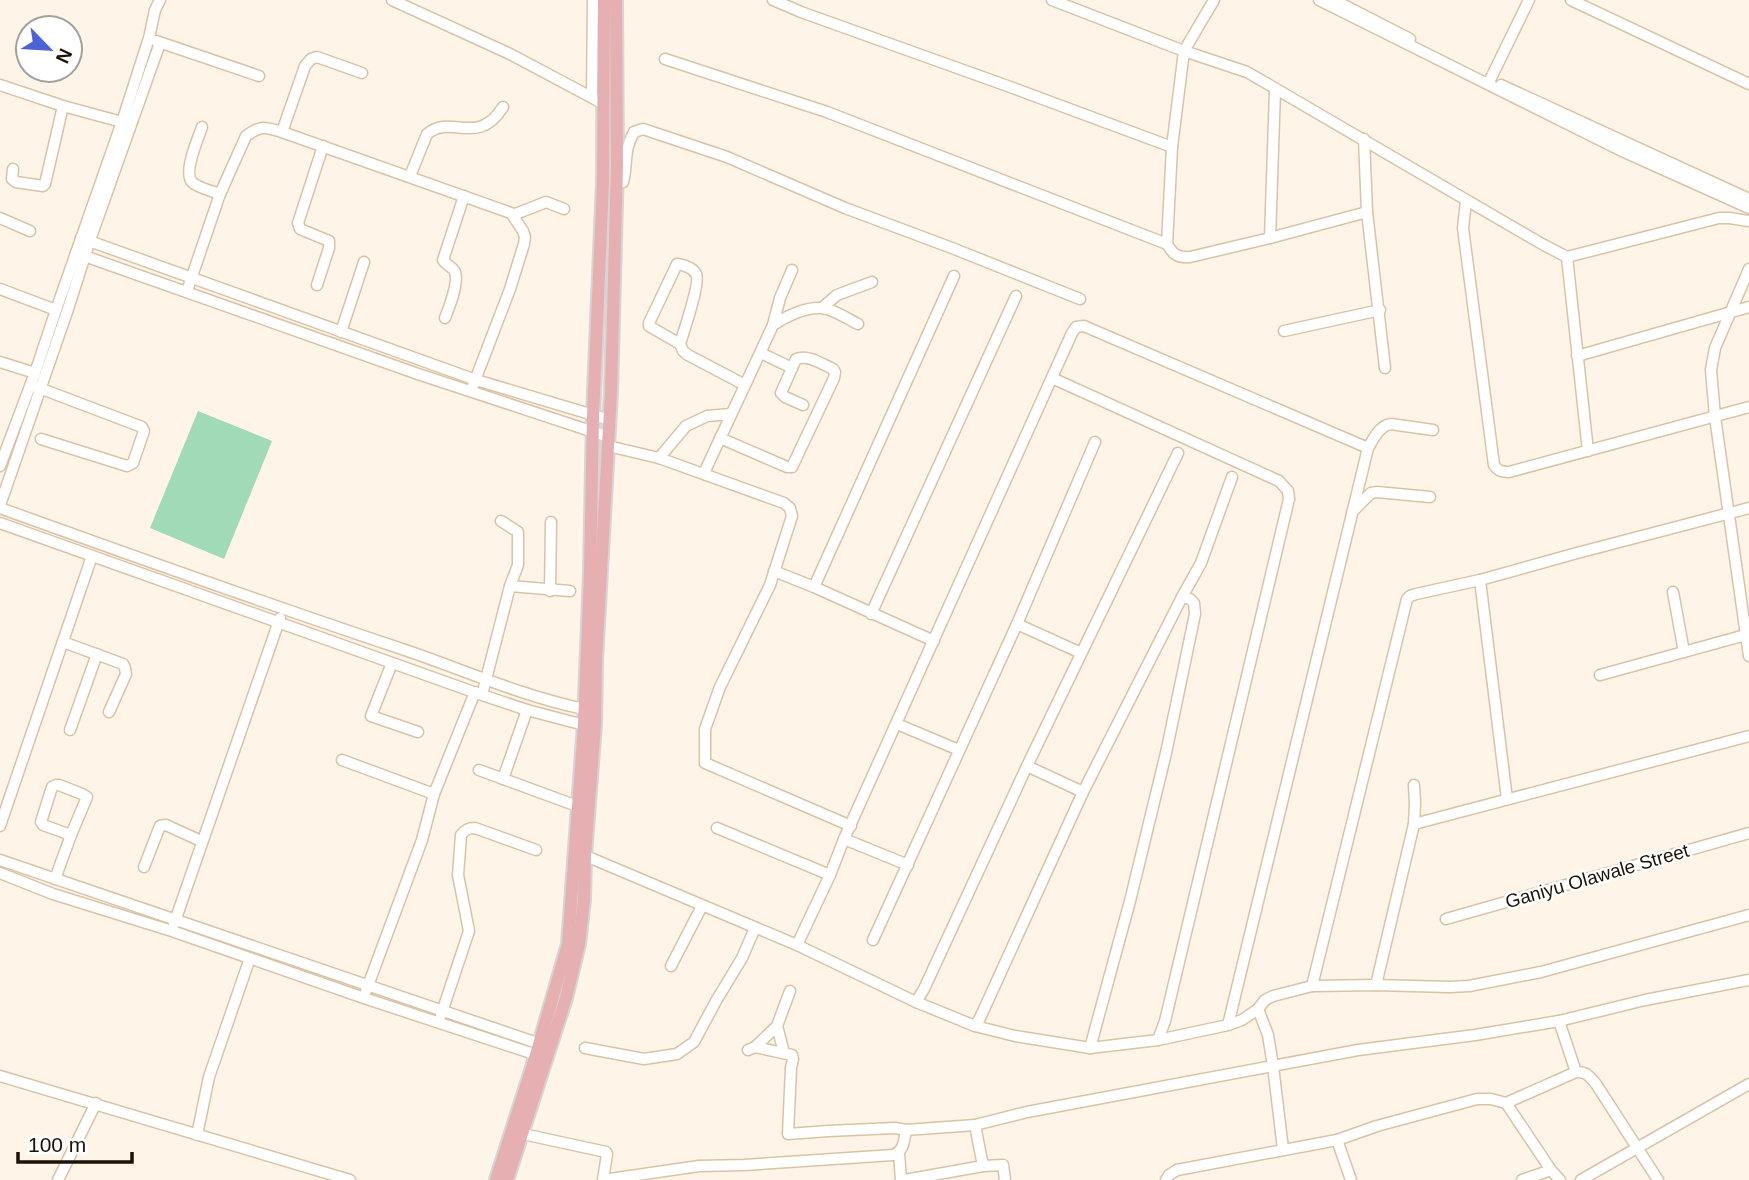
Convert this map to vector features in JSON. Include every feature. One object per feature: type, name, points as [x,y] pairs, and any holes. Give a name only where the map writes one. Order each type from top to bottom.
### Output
[{"type":"main road","points":[[496,1180],[543,1051],[566,998],[579,944],[584,900],[577,806],[584,725],[602,222],[604,0]]},
{"type":"main road","points":[[579,853],[595,725],[596,660],[610,420],[616,182],[616,0]]},
{"type":"main road","points":[[508,1180],[523,1134],[543,1051]]},
{"type":"street","points":[[148,0],[157,5],[149,38],[81,254],[35,387],[0,506],[283,609],[551,701],[584,709]]},
{"type":"street","points":[[392,0],[510,54],[604,104]]},
{"type":"street","points":[[592,97],[593,0]]},
{"type":"street","points":[[773,0],[1172,147]]},
{"type":"street","points":[[1052,0],[1184,51],[1247,72],[1567,257],[1719,218],[1749,221]]},
{"type":"street","points":[[1214,0],[1184,51],[1172,147],[1167,244],[1172,253],[1184,257],[1367,212]]},
{"type":"street","points":[[1319,0],[1587,130],[1749,199]]},
{"type":"street","points":[[1334,0],[1587,130],[1622,152],[1749,208]]},
{"type":"street","points":[[1490,80],[1528,0]]},
{"type":"street","points":[[1571,0],[1749,84]]},
{"type":"street","points":[[149,38],[259,75]]},
{"type":"street","points":[[85,239],[160,43]]},
{"type":"street","points":[[282,132],[305,66],[311,60],[317,57],[362,73]]},
{"type":"street","points":[[664,59],[827,112],[1167,244]]},
{"type":"street","points":[[0,85],[122,122]]},
{"type":"street","points":[[1270,238],[1275,89]]},
{"type":"street","points":[[13,169],[12,179],[16,182],[43,187],[63,106]]},
{"type":"street","points":[[410,176],[430,131],[439,126],[468,128],[490,123],[503,107]]},
{"type":"street","points":[[202,127],[188,171],[189,179],[220,194]]},
{"type":"street","points":[[187,291],[220,194],[246,136],[254,130],[262,127],[282,132],[410,176],[513,215],[525,237],[510,289],[471,391]]},
{"type":"street","points":[[616,182],[623,182],[629,140],[634,132],[643,129],[727,157],[845,208],[1080,299]]},
{"type":"street","points":[[1364,139],[1367,212],[1385,368]]},
{"type":"street","points":[[317,285],[329,248],[328,241],[300,229],[298,223],[323,146]]},
{"type":"street","points":[[446,318],[454,296],[455,275],[453,269],[443,260],[464,196]]},
{"type":"street","points":[[1466,201],[1463,229],[1494,465],[1497,470],[1508,472],[1749,407]]},
{"type":"street","points":[[513,215],[547,202],[564,209]]},
{"type":"street","points":[[0,218],[30,231]]},
{"type":"street","points":[[85,239],[476,380],[610,420]]},
{"type":"street","points":[[81,254],[289,329],[593,433],[608,442],[704,473],[784,503],[790,508],[792,516],[770,584],[720,687],[705,729],[705,763],[851,826]]},
{"type":"street","points":[[0,466],[35,387],[35,373],[56,310],[81,254]]},
{"type":"street","points":[[1567,257],[1588,451]]},
{"type":"street","points":[[341,332],[364,262]]},
{"type":"street","points":[[680,344],[651,328],[649,323],[677,264],[690,268],[698,278],[680,344],[682,351],[745,385]]},
{"type":"street","points":[[1749,269],[1715,348],[1712,363],[1715,417],[1749,656]]},
{"type":"street","points":[[704,473],[761,353],[792,270]]},
{"type":"street","points":[[814,587],[954,276]]},
{"type":"street","points":[[773,325],[788,316],[823,307],[837,295],[872,282]]},
{"type":"street","points":[[0,289],[56,310]]},
{"type":"street","points":[[871,614],[1016,296]]},
{"type":"street","points":[[823,307],[858,324]]},
{"type":"street","points":[[1577,356],[1749,307]]},
{"type":"street","points":[[1284,331],[1380,310]]},
{"type":"street","points":[[797,945],[1076,327],[1084,326],[1368,448]]},
{"type":"street","points":[[761,353],[792,368]]},
{"type":"street","points":[[720,438],[792,467],[835,372],[806,357],[800,357],[796,359],[781,393],[803,405]]},
{"type":"street","points":[[0,362],[35,373]]},
{"type":"street","points":[[1052,378],[1279,481],[1288,491],[1289,499],[1165,1021],[1158,1040]]},
{"type":"street","points":[[35,387],[142,427],[144,431],[133,463],[127,466],[41,439]]},
{"type":"street","points":[[659,458],[686,426],[707,416],[731,414]]},
{"type":"street","points":[[1228,1026],[1368,448],[1386,425],[1433,430]]},
{"type":"street","points":[[873,940],[1017,624],[1095,442]]},
{"type":"street","points":[[916,1002],[1178,453]]},
{"type":"street","points":[[975,1026],[1083,792],[1201,563],[1233,477]]},
{"type":"street","points":[[1352,512],[1371,494],[1377,492],[1430,498]]},
{"type":"street","points":[[1312,986],[1407,599],[1416,594],[1480,580],[1749,508]]},
{"type":"street","points":[[364,998],[422,840],[435,794],[486,679],[518,565],[518,532],[500,521]]},
{"type":"street","points":[[550,590],[551,522]]},
{"type":"street","points":[[0,523],[478,694],[584,725]]},
{"type":"street","points":[[0,826],[92,556]]},
{"type":"street","points":[[774,571],[934,641]]},
{"type":"street","points":[[1480,580],[1507,799]]},
{"type":"street","points":[[510,586],[570,591]]},
{"type":"street","points":[[1673,592],[1684,652]]},
{"type":"street","points":[[1090,1048],[1166,753],[1195,614],[1194,603],[1182,597]]},
{"type":"street","points":[[172,932],[201,841],[283,609]]},
{"type":"street","points":[[1017,624],[1081,653]]},
{"type":"street","points":[[1600,675],[1748,635]]},
{"type":"street","points":[[63,642],[122,664],[125,668],[126,674],[109,712]]},
{"type":"street","points":[[70,730],[97,654]]},
{"type":"street","points":[[391,663],[371,716],[418,732]]},
{"type":"street","points":[[503,779],[527,709]]},
{"type":"street","points":[[897,723],[959,750]]},
{"type":"street","points":[[1414,824],[1749,736]]},
{"type":"street","points":[[342,760],[435,794]]},
{"type":"street","points":[[1027,766],[1083,792]]},
{"type":"street","points":[[479,770],[577,806]]},
{"type":"street","points":[[55,879],[86,797],[55,785],[41,821],[43,825],[71,835]]},
{"type":"street","points":[[1376,985],[1414,824],[1414,785]]},
{"type":"street","points":[[144,867],[160,826],[166,825],[201,841]]},
{"type":"street","points":[[439,1022],[469,931],[458,875],[461,835],[465,830],[475,828],[536,850]]},
{"type":"street","points":[[717,828],[830,875]]},
{"type":"street","name":"Ganiyu Olawale Street","points":[[1446,919],[1749,833]]},
{"type":"street","points":[[844,839],[908,865]]},
{"type":"street","points":[[579,853],[797,945],[916,1002],[975,1026],[1015,1036],[1090,1048],[1158,1040],[1228,1026],[1242,1020],[1273,996],[1312,986],[1469,986],[1542,972],[1749,915]]},
{"type":"street","points":[[0,860],[442,1011],[543,1051]]},
{"type":"street","points":[[0,873],[53,894],[364,998],[543,1051]]},
{"type":"street","points":[[671,966],[702,906]]},
{"type":"street","points":[[586,1048],[644,1059],[677,1055],[694,1042],[742,958],[755,928]]},
{"type":"street","points":[[197,1135],[209,1077],[250,958]]},
{"type":"street","points":[[790,991],[777,1026],[752,1049],[792,1055],[788,1134],[975,1125],[1027,1112],[1358,1049],[1475,1035],[1559,1021],[1645,1000],[1749,980]]},
{"type":"street","points":[[1258,1009],[1268,1035],[1283,1149]]},
{"type":"street","points":[[1559,1021],[1576,1072]]},
{"type":"street","points":[[777,1026],[784,1053]]},
{"type":"street","points":[[1166,1180],[1177,1170],[1337,1139],[1477,1099],[1506,1102],[1576,1072],[1589,1076],[1658,1180]]},
{"type":"street","points":[[1,1079],[96,1103],[350,1180]]},
{"type":"street","points":[[1581,1180],[1749,1084]]},
{"type":"street","points":[[1506,1102],[1560,1180]]},
{"type":"street","points":[[58,1180],[96,1103]]},
{"type":"street","points":[[975,1125],[983,1166]]},
{"type":"street","points":[[523,1134],[606,1152],[603,1180],[699,1166],[893,1155],[899,1153],[903,1147],[905,1130]]},
{"type":"street","points":[[1337,1139],[1351,1180]]},
{"type":"street","points":[[899,1153],[903,1180],[1003,1165],[1005,1180]]},
{"type":"street","points":[[1522,1180],[1551,1170]]},
{"type":"green space","points":[[198,411],[272,441],[224,559],[150,528]]}]
